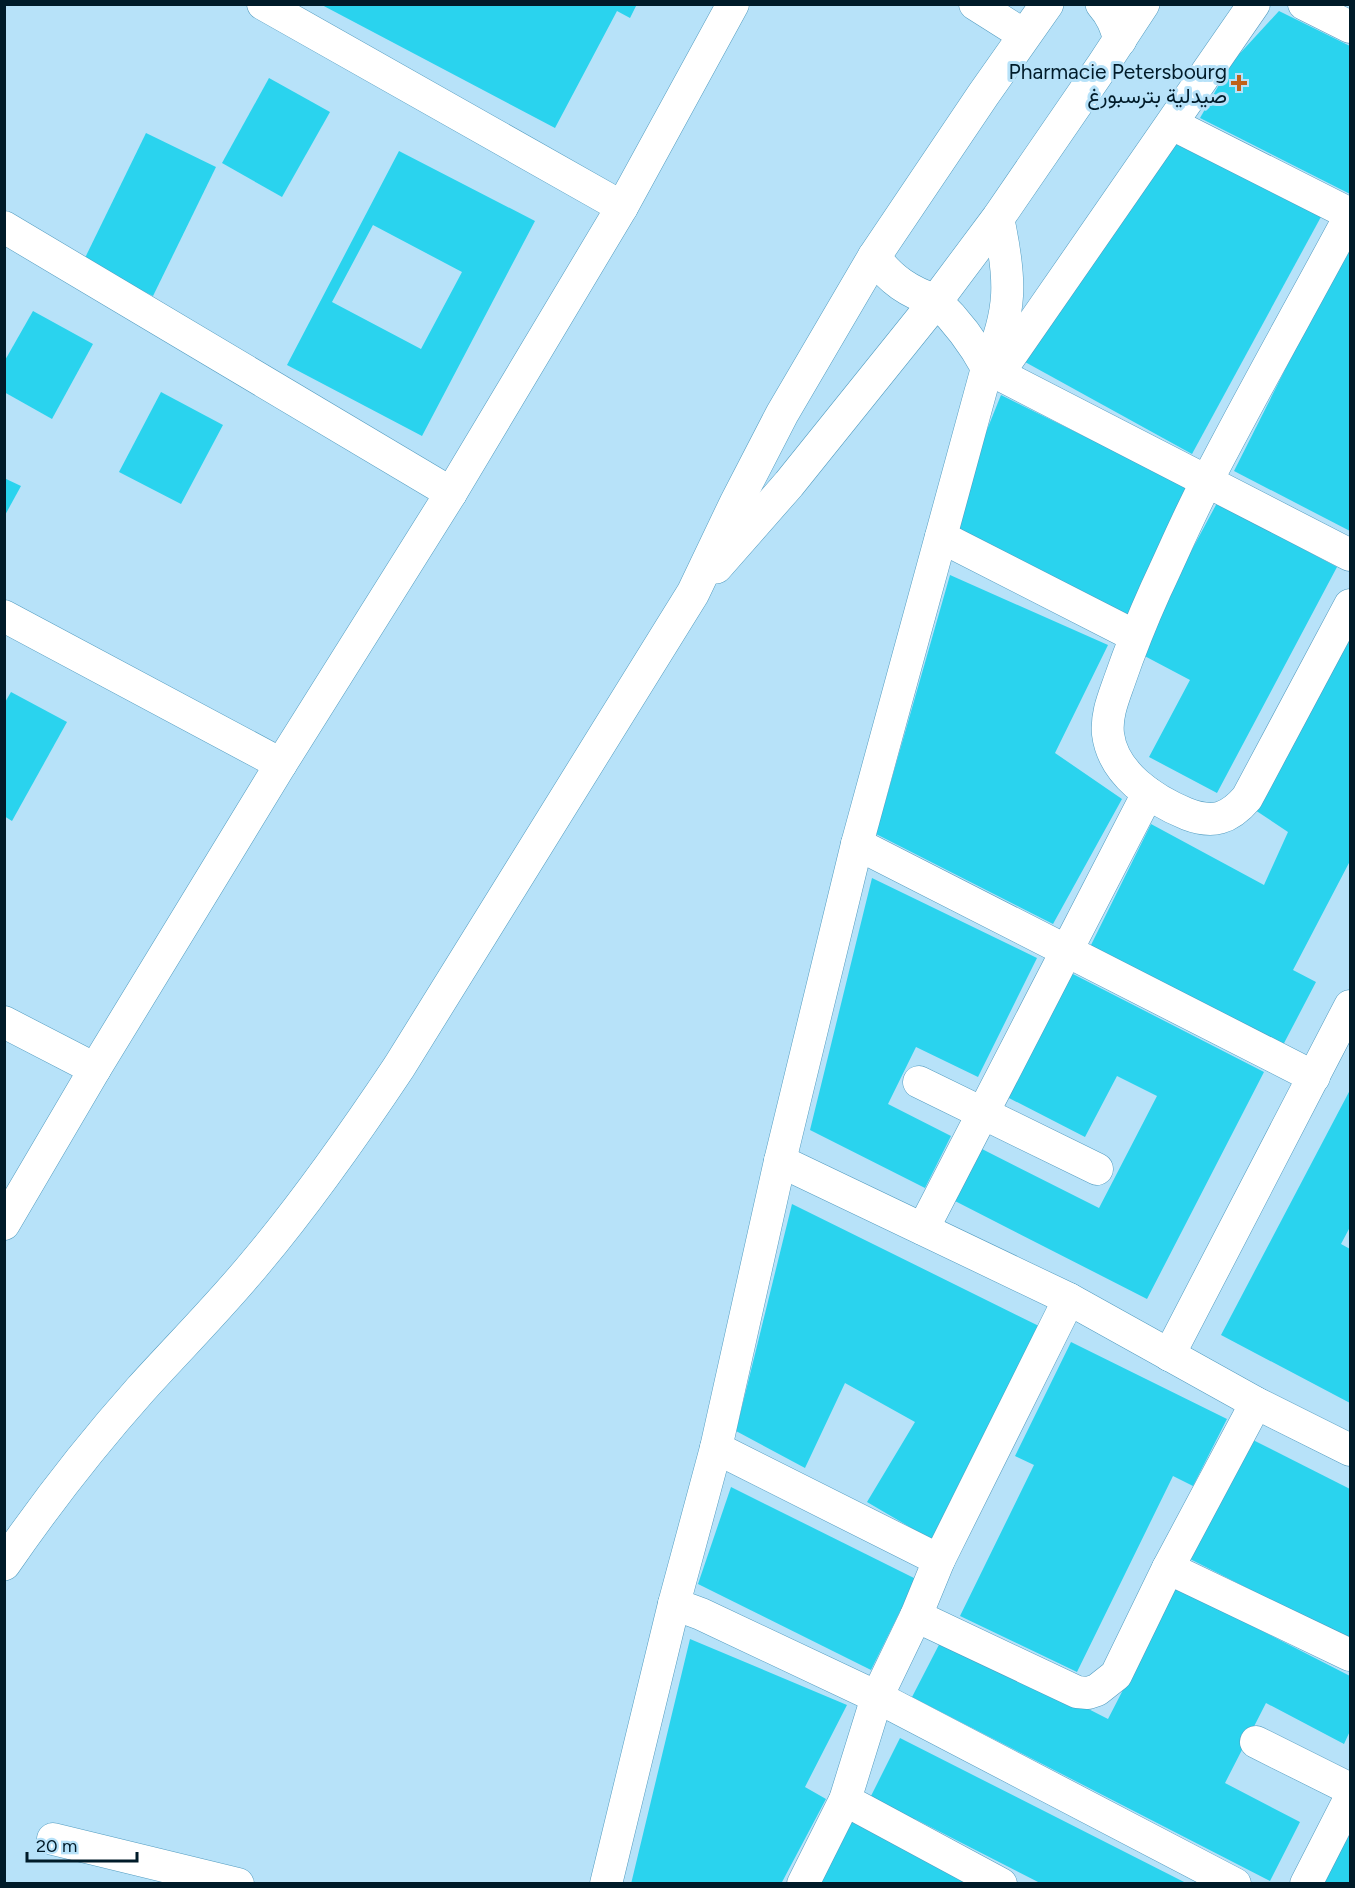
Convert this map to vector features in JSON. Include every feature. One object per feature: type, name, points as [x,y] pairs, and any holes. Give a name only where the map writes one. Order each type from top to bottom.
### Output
[{"type":"main road","points":[[4,1564],[80,1461],[256,1262],[355,1134],[412,1047],[693,593],[782,414],[874,257],[1047,4]]},
{"type":"main road","points":[[1102,4],[1116,25],[1120,40]]},
{"type":"main road","points":[[693,593],[789,484],[936,301],[998,218],[1143,4]]},
{"type":"main road","points":[[874,257],[898,284],[936,301]]},
{"type":"street","points":[[263,4],[622,207]]},
{"type":"street","points":[[4,1224],[95,1069],[281,764],[451,493],[622,207],[733,4]]},
{"type":"street","points":[[975,4],[1024,35]]},
{"type":"street","points":[[992,371],[1172,124],[1254,4]]},
{"type":"street","points":[[1304,4],[1350,27]]},
{"type":"street","points":[[1172,124],[1350,215],[1207,481],[1135,636],[1108,714],[1110,747],[1119,764],[1148,793],[1199,819],[1213,820],[1237,809],[1247,798],[1350,605]]},
{"type":"street","points":[[606,1884],[674,1604],[716,1448],[780,1161],[857,844],[941,537],[992,371],[1004,323],[1008,299],[1008,275],[998,218]]},
{"type":"street","points":[[4,227],[451,493]]},
{"type":"street","points":[[936,301],[953,317],[992,371],[1350,555]]},
{"type":"street","points":[[941,537],[1135,636]]},
{"type":"street","points":[[4,616],[281,764]]},
{"type":"street","points":[[923,1229],[1148,793]]},
{"type":"street","points":[[857,844],[1314,1077]]},
{"type":"street","points":[[1169,1355],[1350,1006]]},
{"type":"street","points":[[4,1022],[95,1069]]},
{"type":"street","points":[[919,1082],[1097,1169]]},
{"type":"street","points":[[780,1161],[1069,1299],[1256,1403],[1350,1450]]},
{"type":"street","points":[[803,1884],[845,1800],[877,1697],[916,1616],[939,1560],[1069,1299]]},
{"type":"street","points":[[916,1616],[1077,1692],[1088,1693],[1097,1690],[1116,1675],[1168,1568],[1256,1403]]},
{"type":"street","points":[[716,1448],[939,1560]]},
{"type":"street","points":[[1168,1568],[1350,1655]]},
{"type":"street","points":[[674,1604],[701,1614],[877,1697],[1235,1884]]},
{"type":"street","points":[[1256,1742],[1350,1789]]},
{"type":"street","points":[[1306,1884],[1350,1798]]},
{"type":"street","points":[[845,1800],[1001,1884]]},
{"type":"street","points":[[53,1839],[238,1884]]},
{"type":"building","points":[[320,4],[637,4],[630,18],[617,11],[555,128]]},
{"type":"building","points":[[1279,11],[1350,46],[1350,194],[1200,118],[1232,62]]},
{"type":"building","points":[[269,78],[330,112],[282,197],[222,163]]},
{"type":"building","points":[[146,133],[216,167],[153,296],[83,262]]},
{"type":"building","points":[[1176,140],[1322,215],[1192,454],[1014,356]]},
{"type":"building","points":[[399,151],[535,221],[422,436],[287,365]],"holes":[[[373,225],[462,272],[421,349],[332,302]]]},
{"type":"building","points":[[1350,241],[1350,531],[1234,471]]},
{"type":"building","points":[[33,311],[93,344],[52,419],[4,392],[4,362]]},
{"type":"building","points":[[161,392],[223,425],[181,504],[119,472]]},
{"type":"building","points":[[1001,395],[1191,489],[1126,622],[947,529]]},
{"type":"building","points":[[4,478],[21,486],[4,517]]},
{"type":"building","points":[[1217,503],[1337,567],[1217,793],[1149,757],[1190,680],[1137,652]]},
{"type":"building","points":[[950,575],[1108,645],[1055,753],[1122,799],[1053,924],[876,834]]},
{"type":"building","points":[[1350,633],[1350,861],[1293,970],[1316,982],[1282,1047],[1090,947],[1151,824],[1264,885],[1288,832],[1255,810]]},
{"type":"building","points":[[11,692],[67,722],[12,821],[4,816],[4,704]]},
{"type":"building","points":[[872,878],[1037,958],[978,1077],[916,1047],[888,1104],[951,1136],[925,1188],[810,1130]]},
{"type":"building","points":[[1071,973],[1264,1072],[1147,1299],[955,1201],[982,1149],[1099,1208],[1157,1096],[1117,1076],[1085,1137],[1007,1097]]},
{"type":"building","points":[[1350,1090],[1350,1227],[1341,1244],[1350,1249],[1350,1403],[1221,1335]]},
{"type":"building","points":[[792,1204],[1043,1328],[937,1543],[867,1502],[915,1422],[845,1383],[805,1468],[736,1431]]},
{"type":"building","points":[[1071,1342],[1227,1419],[1193,1486],[1173,1476],[1077,1672],[960,1616],[1034,1465],[1015,1456]]},
{"type":"building","points":[[1251,1439],[1350,1489],[1350,1640],[1190,1559]]},
{"type":"building","points":[[731,1487],[916,1579],[871,1670],[698,1584]]},
{"type":"building","points":[[1176,1587],[1350,1676],[1350,1731],[1344,1744],[1266,1703],[1225,1783],[1300,1822],[1270,1881],[912,1697],[944,1635],[1108,1719]]},
{"type":"building","points":[[690,1639],[847,1705],[805,1787],[826,1799],[781,1884],[631,1884]]},
{"type":"building","points":[[900,1738],[1188,1884],[1042,1884],[915,1819],[912,1824],[868,1802]]},
{"type":"building","points":[[1350,1816],[1350,1884],[1315,1884]]},
{"type":"building","points":[[853,1820],[975,1884],[820,1884]]},
{"type":"place","name":"Pharmacie Petersbourg صيدلية بترسبورغ","points":[[1239,83]]}]
